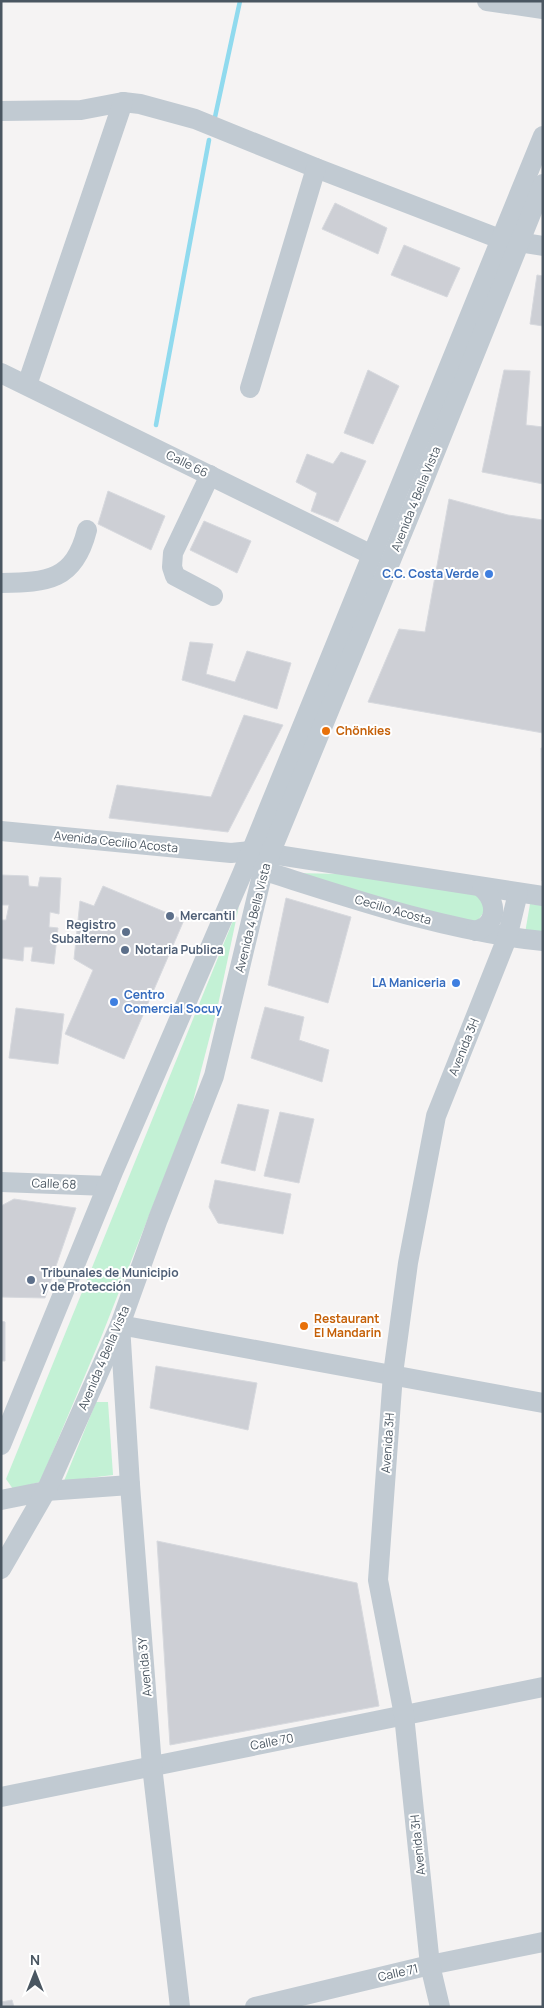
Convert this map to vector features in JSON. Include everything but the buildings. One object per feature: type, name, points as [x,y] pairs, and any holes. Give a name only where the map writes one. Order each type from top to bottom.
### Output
[{"type":"street","points":[[487,1],[543,9]]},
{"type":"street","points":[[27,385],[123,102]]},
{"type":"street","points":[[1,111],[81,110],[123,102],[140,104],[195,119],[316,168],[510,241],[543,246]]},
{"type":"street","name":"Avenida 4 Bella Vista","points":[[1,1445],[107,1186],[252,859],[417,497],[510,241],[543,136]]},
{"type":"street","points":[[250,388],[316,168]]},
{"type":"street","name":"Avenida 4 Bella Vista","points":[[1,1569],[46,1491],[120,1325],[158,1219],[214,1076],[252,859],[372,555],[510,241],[543,184]]},
{"type":"street","name":"Calle 66","points":[[1,373],[372,555]]},
{"type":"street","points":[[210,475],[173,553],[172,567],[175,576],[213,596]]},
{"type":"street","points":[[1,583],[39,581],[54,578],[78,556],[87,530]]},
{"type":"street","name":"Avenida Cecilio Acosta","points":[[1,831],[252,859]]},
{"type":"street","points":[[252,859],[543,896]]},
{"type":"street","name":"Cecilio Acosta","points":[[252,859],[403,915],[507,938],[543,942]]},
{"type":"street","points":[[476,931],[487,925],[492,916],[494,903],[482,888]]},
{"type":"street","name":"Avenida 3H","points":[[440,2007],[430,1965],[404,1715],[378,1580],[393,1374],[408,1263],[436,1116],[507,938],[518,893]]},
{"type":"street","name":"Calle 68","points":[[1,1182],[107,1186]]},
{"type":"street","points":[[120,1325],[543,1403]]},
{"type":"street","name":"Avenida 3Y","points":[[120,1325],[130,1485],[152,1766],[180,2007]]},
{"type":"street","points":[[1,1500],[46,1491],[130,1485]]},
{"type":"street","name":"Calle 70","points":[[1,1797],[543,1687]]},
{"type":"street","name":"Calle 71","points":[[255,2007],[430,1965],[543,1942]]},
{"type":"green space","points":[[296,873],[342,874],[478,893],[488,906],[474,926]]},
{"type":"green space","points":[[530,904],[543,905],[543,935],[525,933]]},
{"type":"green space","points":[[239,906],[218,1005],[191,1109],[102,1335],[40,1482],[13,1489],[6,1479]]},
{"type":"green space","points":[[96,1402],[108,1402],[113,1475],[64,1481]]},
{"type":"waterway","points":[[215,117],[240,1]]},
{"type":"waterway","points":[[156,425],[209,140]]},
{"type":"place","name":"C.C. Costa Verde","points":[[489,574]]},
{"type":"place","name":"Chönkies","points":[[326,731]]},
{"type":"place","name":"Mercantil","points":[[170,916]]},
{"type":"place","name":"Registro Subalterno","points":[[126,932]]},
{"type":"place","name":"Notaria Publica","points":[[125,950]]},
{"type":"place","name":"LA Maniceria","points":[[456,983]]},
{"type":"place","name":"Centro Comercial Socuy","points":[[114,1002]]},
{"type":"place","name":"Tribunales de Municipio y de Protección","points":[[31,1280]]},
{"type":"place","name":"Restaurant El Mandarin","points":[[304,1326]]}]
